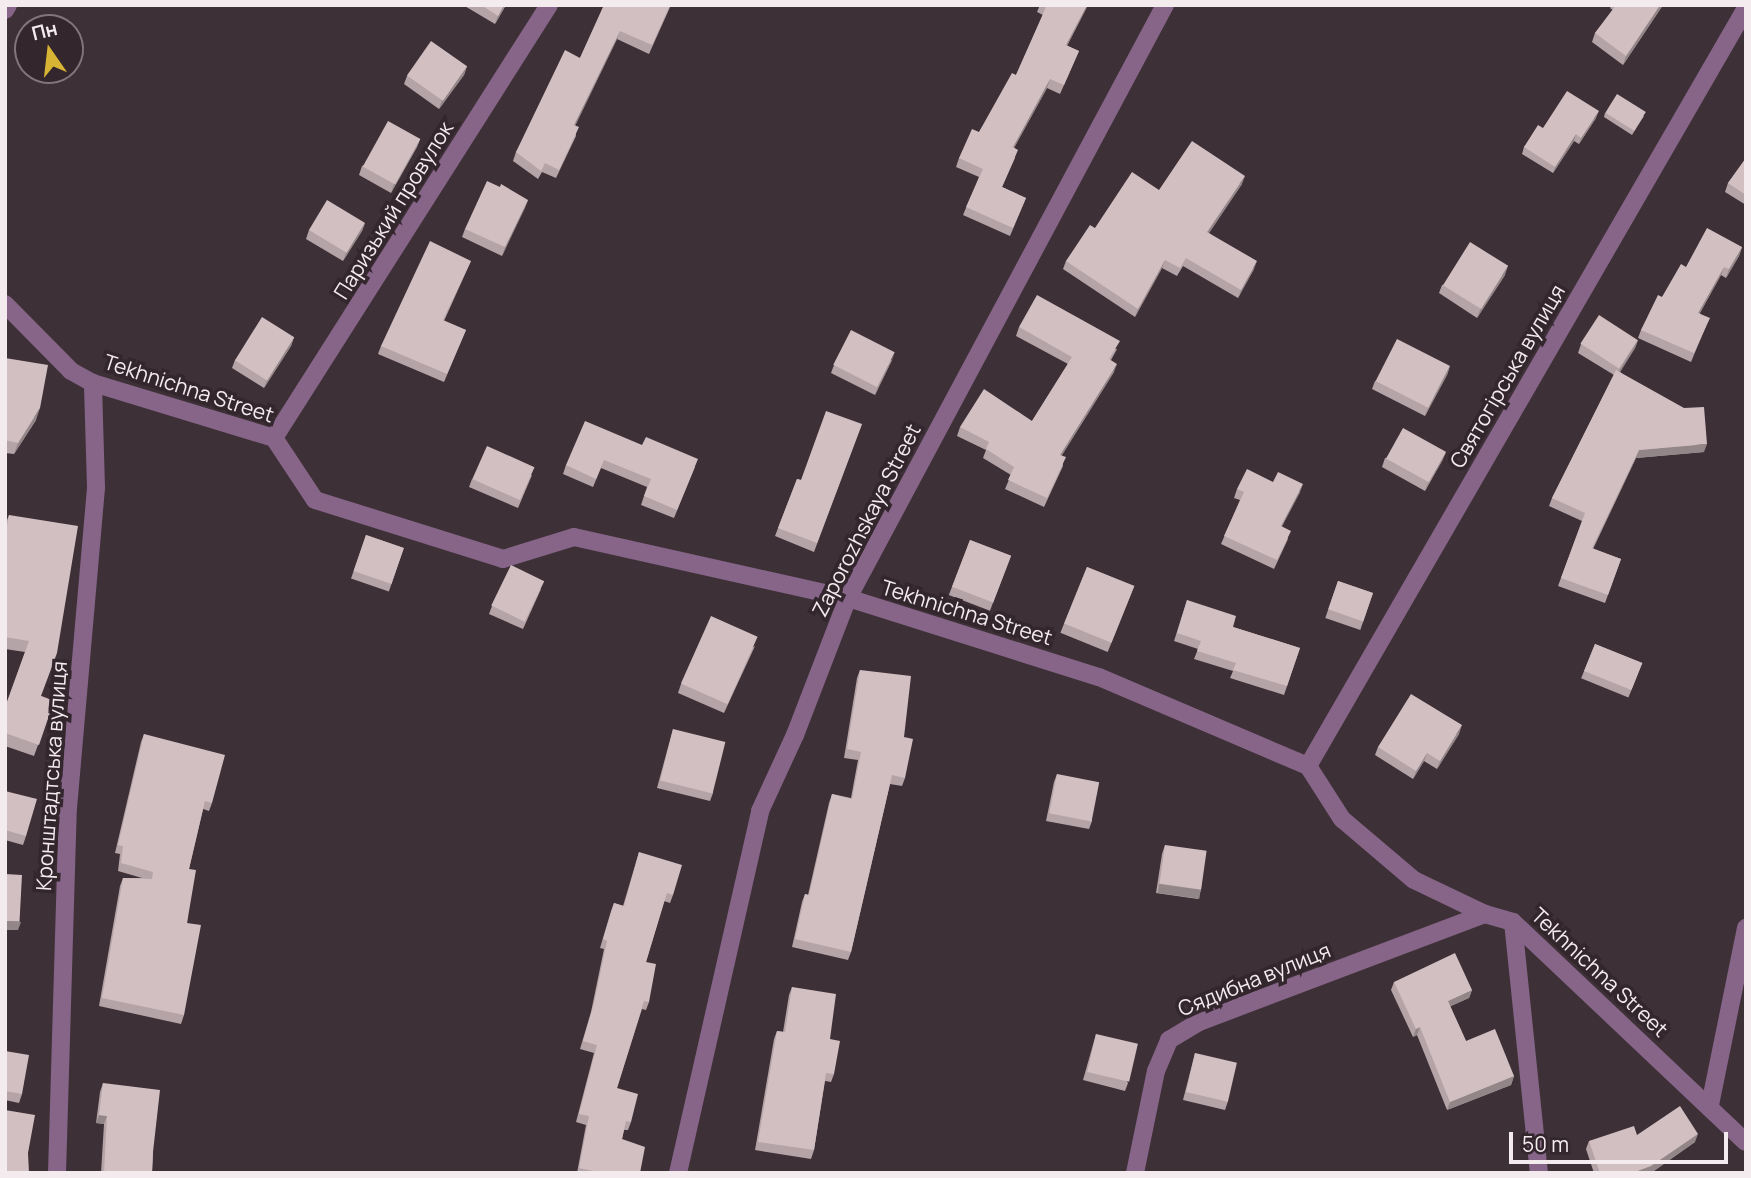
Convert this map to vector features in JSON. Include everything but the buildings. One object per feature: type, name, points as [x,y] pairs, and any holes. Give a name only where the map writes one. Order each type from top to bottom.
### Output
[{"type":"street","points":[[5,10],[8,5]]},
{"type":"street","name":"Паризький провулок","points":[[274,438],[549,5]]},
{"type":"street","name":"Zaporozhskaya Street","points":[[678,1173],[760,811],[795,735],[848,598],[1165,5]]},
{"type":"street","name":"Святогірська вулиця","points":[[1308,766],[1746,8]]},
{"type":"street","name":"Tekhnichna Street","points":[[5,304],[71,371],[93,383],[274,438],[316,500],[503,559],[574,537],[848,598],[1098,677],[1308,766],[1342,819],[1415,880],[1485,914],[1513,922],[1710,1105],[1746,1142]]},
{"type":"street","name":"Кронштадтська вулиця","points":[[57,1173],[68,808],[96,487],[93,383]]},
{"type":"street","name":"Сядибна вулиця","points":[[1135,1173],[1156,1071],[1169,1040],[1199,1022],[1485,914]]},
{"type":"street","points":[[1513,922],[1539,1173]]},
{"type":"street","points":[[1710,1105],[1746,928]]}]
